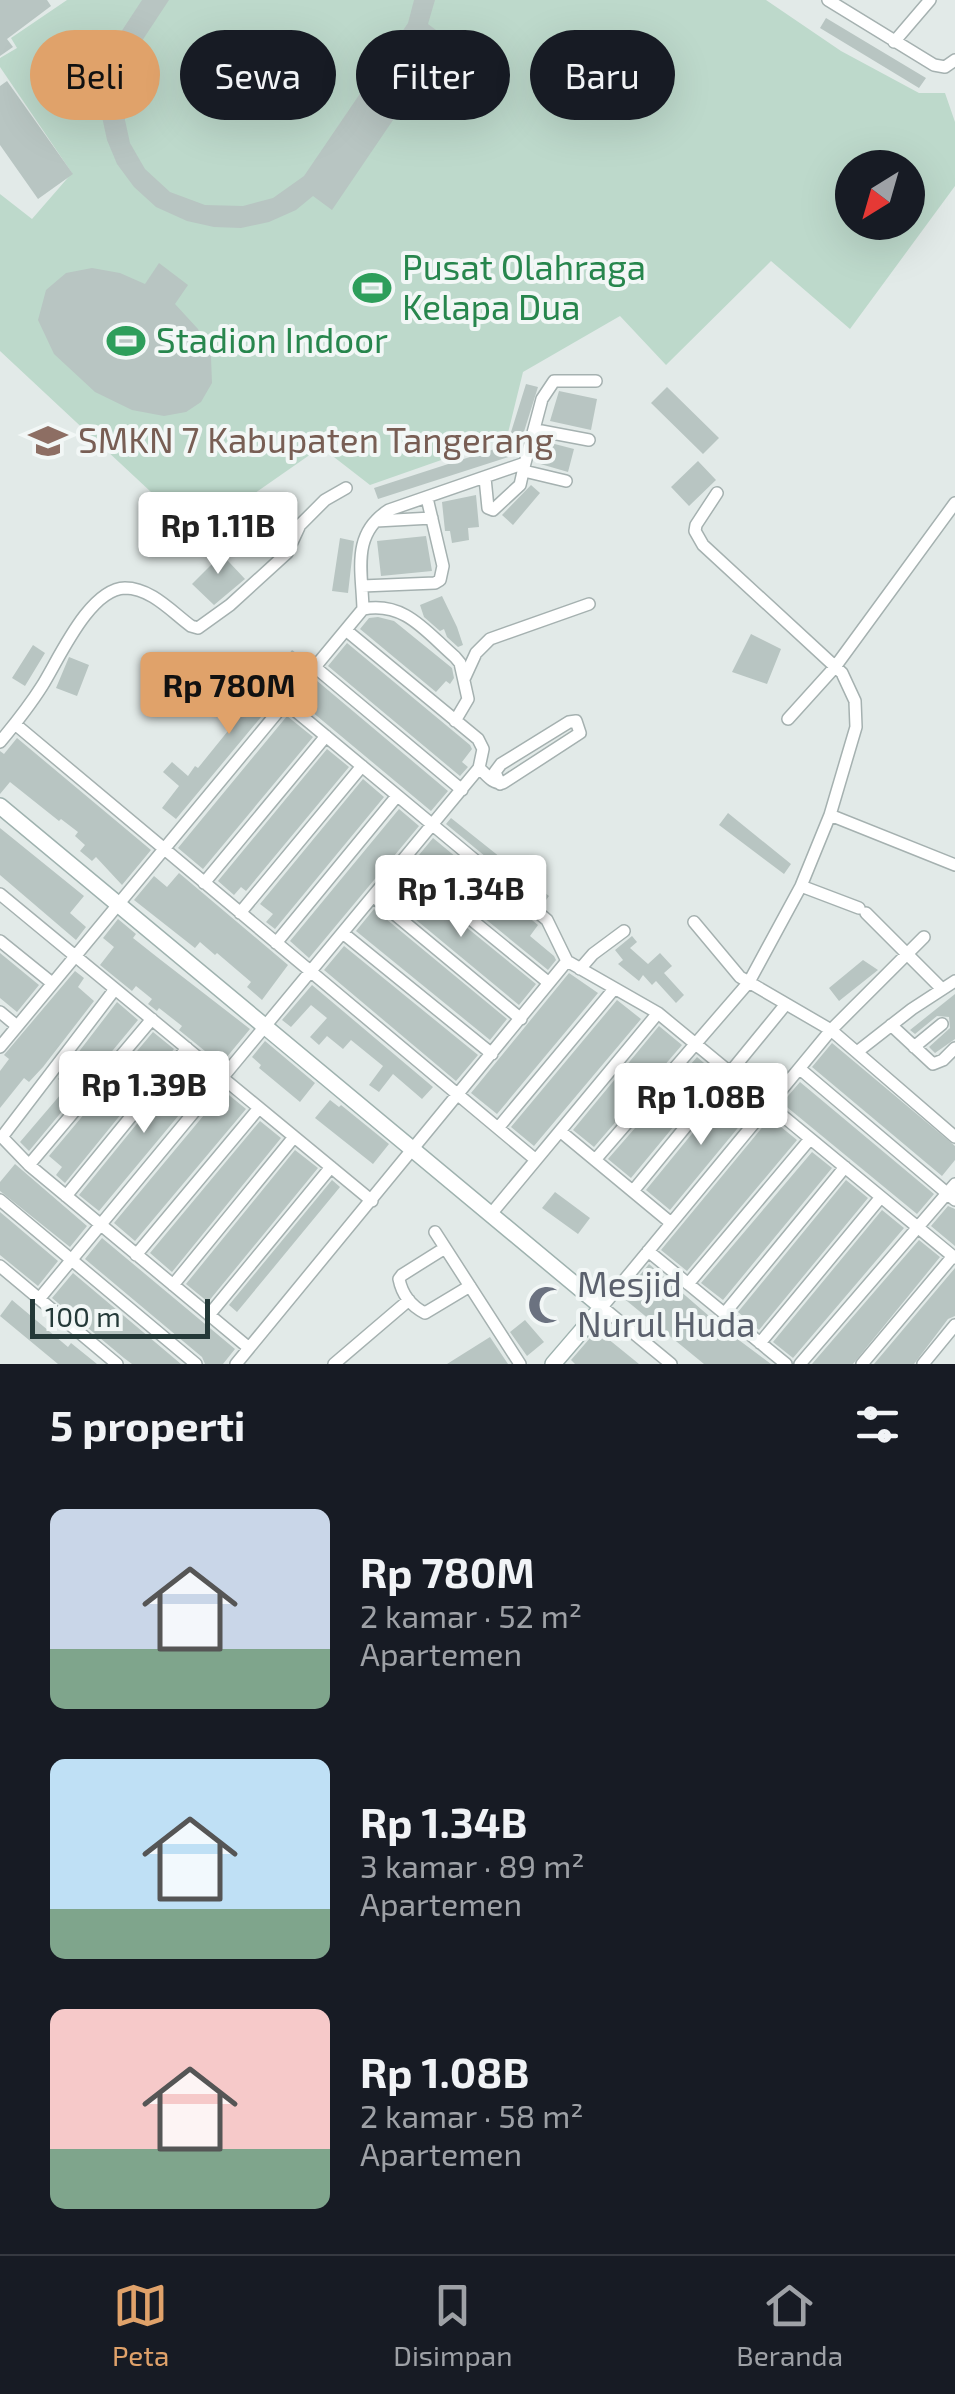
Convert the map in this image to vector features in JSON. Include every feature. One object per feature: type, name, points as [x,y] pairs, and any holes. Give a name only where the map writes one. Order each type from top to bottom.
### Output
[{"type":"street","points":[[828,0],[934,65],[945,67],[955,60]]},
{"type":"street","points":[[846,11],[856,0]]},
{"type":"street","points":[[894,42],[930,0]]},
{"type":"street","points":[[485,478],[488,508],[493,510],[520,485],[542,398],[554,381],[596,381]]},
{"type":"street","points":[[536,430],[589,440]]},
{"type":"street","points":[[0,1047],[363,609],[362,540],[374,521],[389,510],[525,467],[566,481]]},
{"type":"street","points":[[0,742],[100,599],[124,588],[143,592],[192,628],[198,628],[230,605],[287,552],[300,525],[325,500],[346,488]]},
{"type":"street","points":[[596,1160],[749,982],[801,886],[830,815],[856,727],[856,702],[842,673],[703,545],[695,532],[717,492]]},
{"type":"street","points":[[362,586],[438,582],[443,566],[427,498]]},
{"type":"street","points":[[788,719],[836,667],[955,502]]},
{"type":"street","points":[[374,521],[432,518]]},
{"type":"street","points":[[464,678],[476,653],[490,640],[588,604]]},
{"type":"street","points":[[363,609],[376,606],[401,610],[455,657],[468,699],[455,720]]},
{"type":"street","points":[[39,1299],[480,768],[482,743],[347,631]]},
{"type":"street","points":[[316,668],[462,790]]},
{"type":"street","points":[[286,703],[547,920],[567,961],[658,1013],[954,1257],[862,1364]]},
{"type":"street","points":[[568,722],[579,724],[580,732],[500,784],[496,768],[568,722]]},
{"type":"street","points":[[15,724],[536,1160]]},
{"type":"street","points":[[204,883],[326,736]]},
{"type":"street","points":[[532,745],[541,759]]},
{"type":"street","points":[[240,912],[362,766]]},
{"type":"street","points":[[480,768],[500,784]]},
{"type":"street","points":[[276,943],[397,796]]},
{"type":"street","points":[[0,806],[672,1364]]},
{"type":"street","points":[[830,815],[955,865]]},
{"type":"street","points":[[402,862],[549,984]]},
{"type":"street","points":[[801,886],[862,911],[942,988]]},
{"type":"street","points":[[0,894],[372,1201]]},
{"type":"street","points":[[374,896],[521,1018]]},
{"type":"street","points":[[694,922],[736,973],[831,1030],[955,1136]]},
{"type":"street","points":[[580,968],[624,930]]},
{"type":"street","points":[[344,934],[492,1054]]},
{"type":"street","points":[[560,1362],[831,1030],[924,937]]},
{"type":"street","points":[[0,941],[52,984]]},
{"type":"street","points":[[236,1364],[567,961]]},
{"type":"street","points":[[857,1052],[955,980]]},
{"type":"street","points":[[116,989],[1,1134],[29,1165],[249,1348]]},
{"type":"street","points":[[498,1128],[614,989]]},
{"type":"street","points":[[633,1191],[786,1004]]},
{"type":"street","points":[[0,1012],[17,1026]]},
{"type":"street","points":[[491,1214],[658,1013]]},
{"type":"street","points":[[29,1165],[152,1019]]},
{"type":"street","points":[[914,1047],[942,1024]]},
{"type":"street","points":[[891,1025],[934,1064],[955,1048]]},
{"type":"street","points":[[66,1196],[187,1048]]},
{"type":"street","points":[[800,1068],[952,1192],[800,1364]]},
{"type":"street","points":[[136,1254],[259,1108]]},
{"type":"street","points":[[560,1131],[672,1223]]},
{"type":"street","points":[[173,1285],[294,1136]]},
{"type":"street","points":[[688,1284],[810,1139]]},
{"type":"street","points":[[210,1315],[331,1167]]},
{"type":"street","points":[[724,1314],[845,1167]]},
{"type":"street","points":[[760,1343],[881,1197]]},
{"type":"street","points":[[0,1200],[196,1364]]},
{"type":"street","points":[[435,1232],[520,1364]]},
{"type":"street","points":[[445,1248],[402,1275],[400,1284],[409,1300],[425,1313],[470,1286]]},
{"type":"street","points":[[648,1251],[786,1364]]},
{"type":"street","points":[[0,1266],[117,1364]]},
{"type":"street","points":[[0,1289],[12,1276]]},
{"type":"street","points":[[334,1364],[409,1300]]},
{"type":"street","points":[[923,1364],[955,1325]]},
{"type":"green space","name":"Pusat Olahraga Kelapa Dua","points":[[67,0],[766,0],[841,51],[919,93],[945,93],[955,122],[955,186],[925,227],[925,150],[835,150],[835,240],[915,240],[850,329],[771,261],[666,365],[620,316],[523,372],[507,437],[370,485],[321,447],[196,534],[0,351],[0,194],[32,219],[72,173],[36,120],[160,120],[160,30],[30,30],[30,111],[0,67],[0,58],[17,48],[11,38]]},
{"type":"building","points":[[0,0],[47,0],[51,6],[7,39],[13,47],[0,56]]},
{"type":"building","points":[[142,0],[169,0],[149,30],[122,30]]},
{"type":"building","points":[[414,0],[435,0],[428,24],[436,30],[403,30]]},
{"type":"building","points":[[826,18],[926,78],[919,88],[820,28]]},
{"type":"building","points":[[7,81],[30,113],[30,120],[35,120],[73,174],[38,199],[0,145],[0,86]]},
{"type":"building","points":[[356,100],[356,120],[393,120],[332,210],[313,196],[296,210],[269,222],[241,228],[187,221],[156,207],[117,164],[103,120],[125,120],[130,143],[145,169],[170,192],[205,205],[243,206],[273,198],[304,176]]},
{"type":"building","name":"Stadion Indoor","points":[[159,263],[188,285],[175,304],[198,329],[211,357],[212,383],[201,402],[186,412],[164,416],[132,410],[95,392],[54,354],[38,320],[46,290],[66,273],[92,268],[120,273],[145,284]]},
{"type":"building","points":[[526,384],[538,387],[522,438],[514,435],[518,454],[378,499],[374,488],[507,445]]},
{"type":"building","points":[[667,387],[719,438],[703,454],[651,403]]},
{"type":"building","points":[[559,391],[597,399],[591,430],[550,421]]},
{"type":"building","points":[[543,441],[574,449],[568,472],[537,463]]},
{"type":"building","points":[[698,461],[716,480],[689,506],[671,487]]},
{"type":"building","points":[[531,485],[540,493],[513,525],[502,515]]},
{"type":"building","points":[[476,495],[479,527],[468,528],[469,540],[452,543],[450,531],[445,531],[442,502]]},
{"type":"building","points":[[426,536],[432,571],[381,576],[377,541]]},
{"type":"building","points":[[340,538],[354,541],[348,593],[332,591]]},
{"type":"building","points":[[213,545],[245,579],[214,605],[192,584],[212,564],[203,554]]},
{"type":"building","points":[[442,596],[463,645],[458,647],[444,629],[440,631],[424,617],[420,605]]},
{"type":"building","points":[[369,618],[394,621],[452,668],[454,678],[450,684],[446,681],[436,692],[360,629]]},
{"type":"building","points":[[751,634],[781,649],[767,684],[732,672]]},
{"type":"building","points":[[347,643],[470,745],[472,749],[462,762],[468,767],[460,776],[328,666]]},
{"type":"building","points":[[33,645],[45,653],[25,686],[12,678]]},
{"type":"building","points":[[292,650],[304,659],[276,699],[176,819],[162,808],[179,786],[163,772],[172,762],[188,776],[195,766],[198,768],[236,721],[222,710],[231,699],[243,709]]},
{"type":"building","points":[[69,657],[89,665],[77,696],[56,688]]},
{"type":"building","points":[[316,680],[448,791],[431,811],[299,701]]},
{"type":"building","points":[[287,716],[313,737],[203,869],[178,848]]},
{"type":"building","points":[[17,738],[151,850],[122,885],[96,857],[92,861],[80,851],[85,845],[75,836],[78,832],[61,819],[10,782],[0,794],[0,751],[4,754]]},
{"type":"building","points":[[327,749],[349,767],[246,891],[241,887],[234,895],[218,881]]},
{"type":"building","points":[[363,779],[384,797],[275,929],[266,922],[273,914],[260,904]]},
{"type":"building","points":[[399,809],[419,826],[309,958],[290,941]]},
{"type":"building","points":[[728,813],[791,864],[784,874],[719,825]]},
{"type":"building","points":[[451,818],[549,896],[543,904],[446,824]]},
{"type":"building","points":[[0,828],[84,896],[70,913],[86,927],[76,940],[0,875]]},
{"type":"building","points":[[433,838],[538,925],[530,936],[554,956],[556,960],[548,970],[414,861]]},
{"type":"building","points":[[179,873],[288,965],[262,1000],[247,987],[251,982],[217,953],[200,942],[195,948],[134,900],[154,876],[167,887]]},
{"type":"building","points":[[402,875],[536,984],[519,1005],[386,895]]},
{"type":"building","points":[[374,909],[507,1019],[490,1040],[356,931]]},
{"type":"building","points":[[118,919],[136,934],[133,938],[250,1029],[221,1064],[179,1030],[182,1026],[148,1004],[152,999],[136,986],[132,991],[100,965],[114,947],[103,938]]},
{"type":"building","points":[[632,936],[637,942],[630,948],[648,964],[660,953],[672,966],[664,973],[684,995],[676,1003],[656,981],[652,985],[643,975],[639,981],[618,964],[623,960],[615,950]]},
{"type":"building","points":[[344,946],[478,1055],[456,1081],[324,970]]},
{"type":"building","points":[[0,953],[39,985],[17,1012],[0,998]]},
{"type":"building","points":[[863,960],[878,970],[839,1001],[829,988]]},
{"type":"building","points":[[75,971],[84,978],[78,987],[94,1001],[43,1067],[29,1082],[24,1078],[0,1108],[0,1071],[9,1059],[4,1055]]},
{"type":"building","points":[[569,973],[598,993],[497,1114],[471,1093]]},
{"type":"building","points":[[312,985],[433,1087],[422,1099],[393,1074],[379,1092],[369,1085],[383,1066],[351,1040],[343,1049],[327,1036],[319,1045],[310,1037],[327,1018],[311,1005],[291,1027],[282,1020]]},
{"type":"building","points":[[955,994],[955,1039],[935,1053],[929,1047],[950,1028],[949,1017],[937,1016],[915,1034],[910,1030]]},
{"type":"building","points":[[617,1000],[641,1019],[534,1146],[511,1127]]},
{"type":"building","points":[[117,1002],[138,1020],[29,1151],[20,1142],[67,1087],[58,1079]]},
{"type":"building","points":[[659,1026],[682,1045],[594,1147],[573,1130]]},
{"type":"building","points":[[153,1032],[174,1049],[65,1183],[56,1175],[62,1167],[49,1156]]},
{"type":"building","points":[[265,1041],[315,1083],[300,1102],[259,1068],[261,1065],[252,1057]]},
{"type":"building","points":[[832,1043],[955,1146],[955,1160],[942,1176],[812,1067]]},
{"type":"building","points":[[697,1057],[717,1074],[631,1178],[608,1159]]},
{"type":"building","points":[[188,1061],[209,1079],[99,1211],[79,1195]]},
{"type":"building","points":[[800,1082],[934,1194],[917,1214],[782,1103]]},
{"type":"building","points":[[731,1086],[756,1106],[670,1210],[646,1190]]},
{"type":"building","points":[[224,1091],[246,1109],[135,1241],[114,1223]]},
{"type":"building","points":[[330,1100],[389,1144],[373,1164],[315,1118]]},
{"type":"building","points":[[770,1118],[797,1140],[687,1271],[661,1250]]},
{"type":"building","points":[[260,1121],[281,1138],[172,1272],[150,1253]]},
{"type":"building","points":[[295,1150],[318,1168],[208,1302],[186,1284]]},
{"type":"building","points":[[812,1152],[832,1168],[723,1300],[701,1283]]},
{"type":"building","points":[[15,1164],[87,1226],[70,1247],[0,1191],[0,1182]]},
{"type":"building","points":[[332,1180],[340,1187],[237,1312],[229,1305]]},
{"type":"building","points":[[846,1180],[868,1198],[759,1330],[738,1312]]},
{"type":"building","points":[[555,1192],[590,1218],[578,1234],[542,1208]]},
{"type":"building","points":[[948,1206],[955,1209],[955,1246],[931,1226]]},
{"type":"building","points":[[882,1210],[904,1228],[793,1358],[773,1342]]},
{"type":"building","points":[[0,1212],[58,1261],[38,1286],[0,1255]]},
{"type":"building","points":[[102,1238],[235,1349],[223,1364],[205,1364],[202,1357],[85,1259]]},
{"type":"building","points":[[919,1240],[940,1257],[853,1364],[812,1364]]},
{"type":"building","points":[[649,1264],[771,1364],[704,1364],[622,1297]]},
{"type":"building","points":[[955,1268],[955,1316],[948,1319],[914,1364],[874,1364]]},
{"type":"building","points":[[73,1273],[181,1364],[132,1364],[52,1298]]},
{"type":"building","points":[[12,1300],[68,1347],[71,1343],[97,1364],[58,1364],[0,1316]]},
{"type":"building","points":[[525,1320],[544,1342],[527,1356],[510,1332]]},
{"type":"building","points":[[597,1330],[639,1364],[575,1364],[571,1360]]},
{"type":"building","points":[[490,1337],[508,1364],[447,1364]]},
{"type":"place","name":"Pusat Olahraga Kelapa Dua","points":[[372,288]]},
{"type":"place","name":"Stadion Indoor","points":[[126,341]]},
{"type":"place","name":"SMKN 7 Kabupaten Tangerang","points":[[48,441]]},
{"type":"place","name":"Mesjid Nurul Huda","points":[[547,1305]]}]
